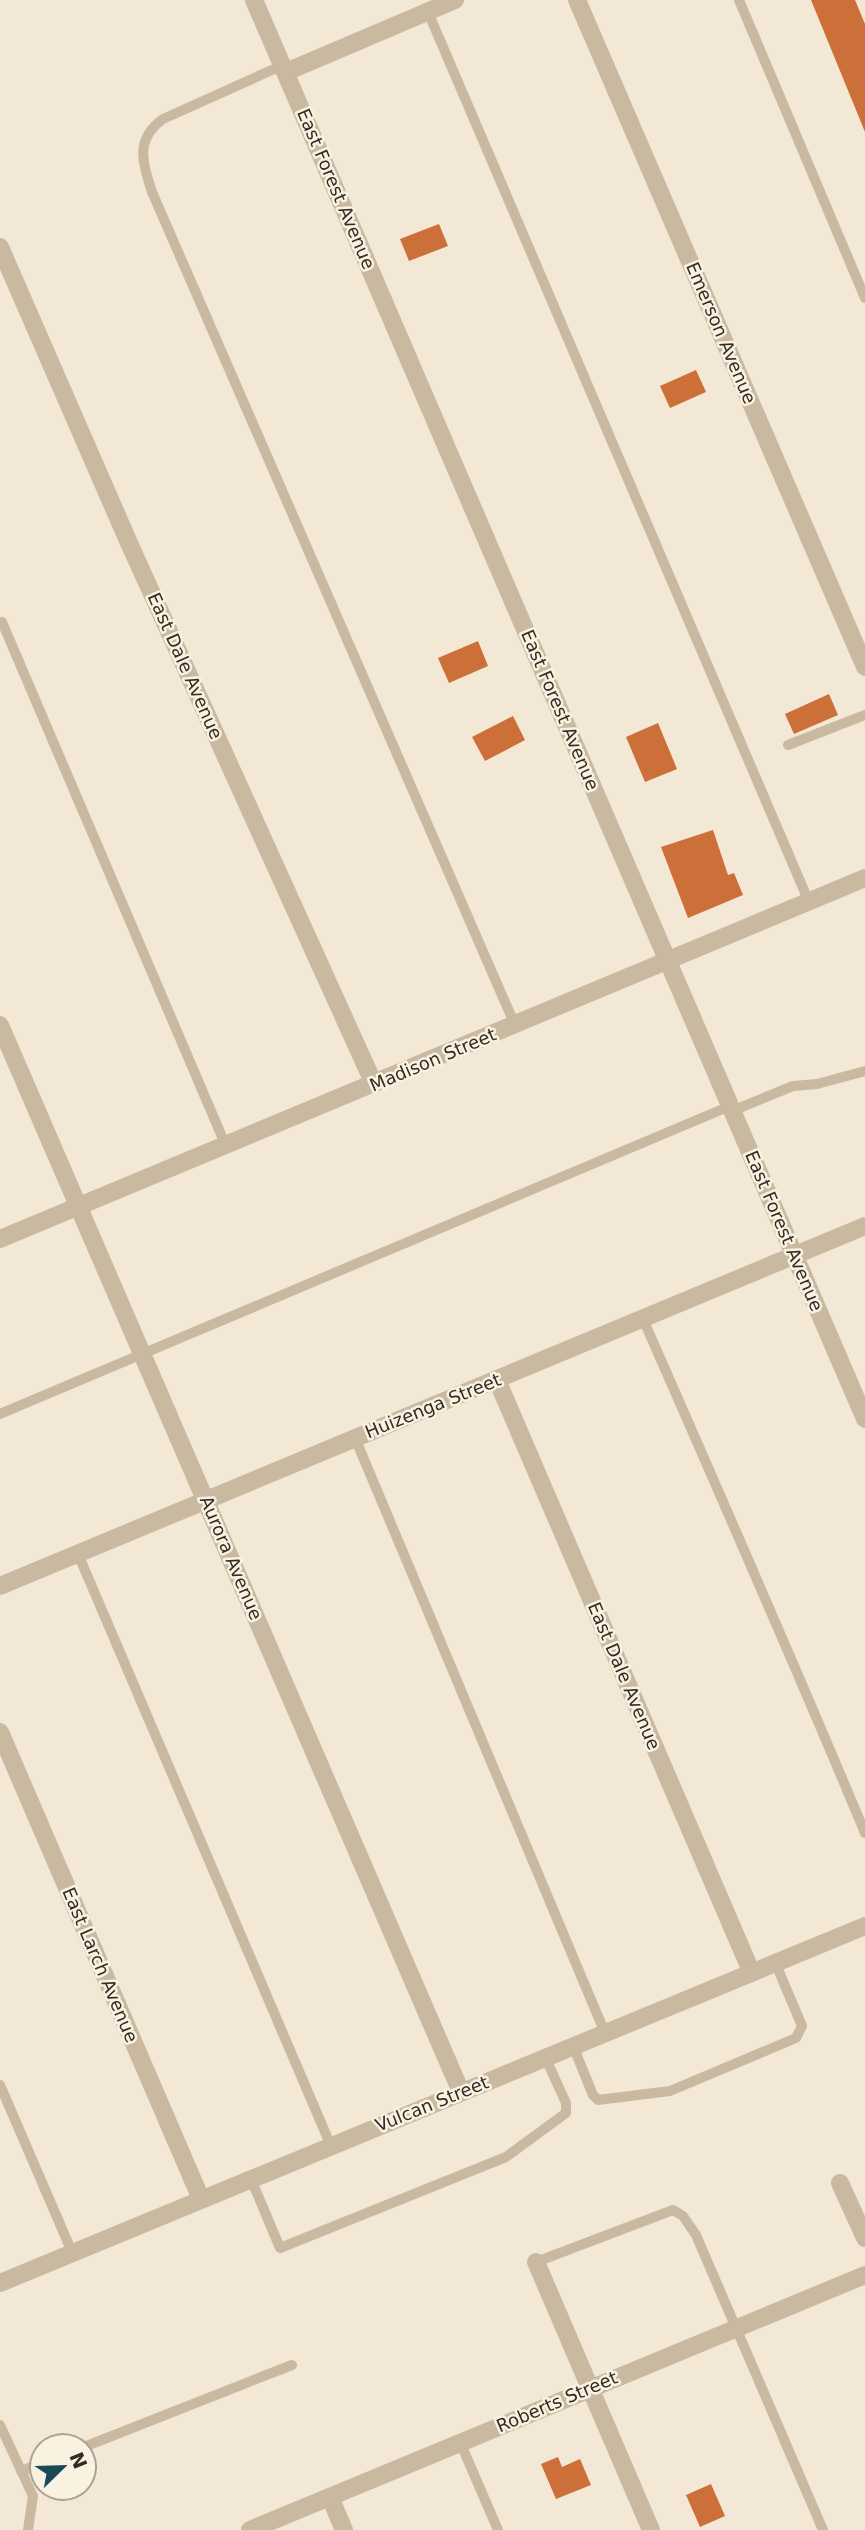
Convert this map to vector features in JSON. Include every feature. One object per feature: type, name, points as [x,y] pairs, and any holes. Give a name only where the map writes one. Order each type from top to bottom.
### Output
[{"type":"street","name":"East Forest Avenue","points":[[254,0],[865,1419]]},
{"type":"street","points":[[284,69],[455,0]]},
{"type":"street","name":"Emerson Avenue","points":[[578,0],[865,667]]},
{"type":"street","name":"East Dale Avenue","points":[[0,247],[135,556],[374,1084]]},
{"type":"street","name":"Madison Street","points":[[0,1240],[865,878]]},
{"type":"street","name":"Aurora Avenue","points":[[0,1025],[461,2092]]},
{"type":"street","name":"Huizenga Street","points":[[0,1586],[865,1226]]},
{"type":"street","name":"East Dale Avenue","points":[[497,1380],[751,1971]]},
{"type":"street","name":"East Larch Avenue","points":[[0,1732],[201,2199]]},
{"type":"street","name":"Vulcan Street","points":[[0,2283],[865,1926]]},
{"type":"street","points":[[840,2183],[865,2238]]},
{"type":"street","points":[[536,2262],[651,2530]]},
{"type":"street","name":"Roberts Street","points":[[250,2530],[865,2275]]},
{"type":"street","points":[[330,2497],[344,2530]]},
{"type":"lane","points":[[739,0],[865,298]]},
{"type":"lane","points":[[428,12],[809,902]]},
{"type":"lane","points":[[284,69],[163,119],[150,128],[144,138],[142,160],[152,192],[515,1025]]},
{"type":"lane","points":[[1,623],[226,1146]]},
{"type":"lane","points":[[788,745],[865,715]]},
{"type":"lane","points":[[0,1414],[731,1109],[793,1086],[817,1084],[865,1071]]},
{"type":"lane","points":[[643,1319],[753,1564],[775,1625],[865,1833]]},
{"type":"lane","points":[[355,1438],[605,2033]]},
{"type":"lane","points":[[78,1554],[331,2146]]},
{"type":"lane","points":[[573,2046],[593,2095],[598,2100],[670,2091],[801,2033],[802,2026],[775,1962]]},
{"type":"lane","points":[[251,2179],[280,2248],[506,2157],[566,2113],[566,2103],[545,2057]]},
{"type":"lane","points":[[0,2085],[72,2252]]},
{"type":"lane","points":[[536,2262],[673,2210],[683,2216],[696,2235],[822,2530]]},
{"type":"lane","points":[[98,2441],[292,2365]]},
{"type":"lane","points":[[0,2425],[33,2496],[28,2530]]},
{"type":"lane","points":[[460,2442],[498,2530]]},
{"type":"lane","points":[[21,2471],[28,2468]]},
{"type":"building","points":[[811,0],[855,0],[865,24],[865,132]]},
{"type":"building","points":[[439,224],[448,246],[409,261],[400,239]]},
{"type":"building","points":[[696,370],[706,392],[670,408],[660,386]]},
{"type":"building","points":[[478,641],[488,666],[449,683],[438,658]]},
{"type":"building","points":[[829,694],[838,715],[794,734],[785,714]]},
{"type":"building","points":[[513,716],[525,740],[485,761],[472,737]]},
{"type":"building","points":[[658,723],[677,769],[645,782],[626,737]]},
{"type":"building","points":[[713,830],[728,875],[734,873],[743,895],[688,918],[661,847]]},
{"type":"building","points":[[558,2457],[562,2467],[580,2459],[591,2485],[556,2499],[541,2464]]},
{"type":"building","points":[[711,2484],[725,2516],[700,2527],[686,2495]]}]
